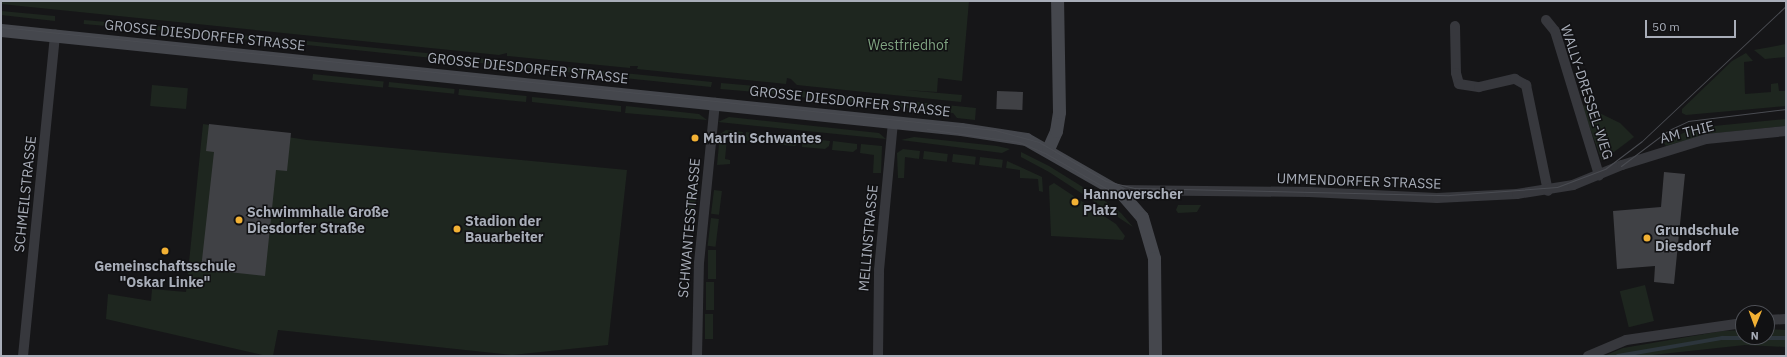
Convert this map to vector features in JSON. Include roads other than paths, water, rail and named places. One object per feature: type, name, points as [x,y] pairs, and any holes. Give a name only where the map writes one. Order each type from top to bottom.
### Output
[{"type":"main road","points":[[1048,149],[1056,131],[1059,112],[1057,1]]},
{"type":"main road","name":"GROSSE DIESDORFER STRASSE","points":[[1,30],[714,103],[1008,135],[1048,149],[1116,190],[1136,208],[1151,243],[1155,356]]},
{"type":"street","name":"WALLY-DRESSEL-WEG","points":[[1546,20],[1555,31],[1599,176]]},
{"type":"street","points":[[1455,26],[1456,73],[1459,84],[1479,87],[1515,79],[1526,85],[1548,191]]},
{"type":"street","name":"SCHMEILSTRASSE","points":[[23,356],[55,35]]},
{"type":"street","name":"SCHWANTESSTRASSE","points":[[697,356],[699,263],[714,103]]},
{"type":"street","name":"MELLINSTRASSE","points":[[878,356],[878,270],[893,122]]},
{"type":"street","name":"AM THIE","points":[[1599,176],[1622,165],[1706,139],[1786,131]]},
{"type":"street","name":"UMMENDORFER STRASSE","points":[[1116,190],[1309,192],[1437,198],[1548,191],[1599,176]]},
{"type":"street","points":[[1775,320],[1786,319]]},
{"type":"street","points":[[1588,356],[1626,340],[1735,324]]},
{"type":"waterway","points":[[1618,356],[1722,338],[1786,338]]},
{"type":"tram line","points":[[1,27],[995,130],[1039,142],[1106,181],[1134,188],[1449,195],[1557,187],[1605,169],[1642,141],[1786,6]]},
{"type":"tram line","points":[[1621,166],[1669,130],[1688,121],[1786,109]]},
{"type":"tram line","points":[[927,129],[1019,142],[1045,153],[1109,190],[1132,195],[1173,196]]},
{"type":"place","name":"Martin Schwantes","points":[[695,138]]},
{"type":"place","name":"Hannoverscher Platz","points":[[1075,202]]},
{"type":"place","name":"Schwimmhalle Große Diesdorfer Straße","points":[[239,220]]},
{"type":"place","name":"Stadion der Bauarbeiter","points":[[457,229]]},
{"type":"place","name":"Grundschule Diesdorf","points":[[1647,238]]},
{"type":"place","name":"Gemeinschaftsschule \"Oskar Linke\"","points":[[165,251]]},
{"type":"park label","name":"Westfriedhof","points":[[908,45]]}]
